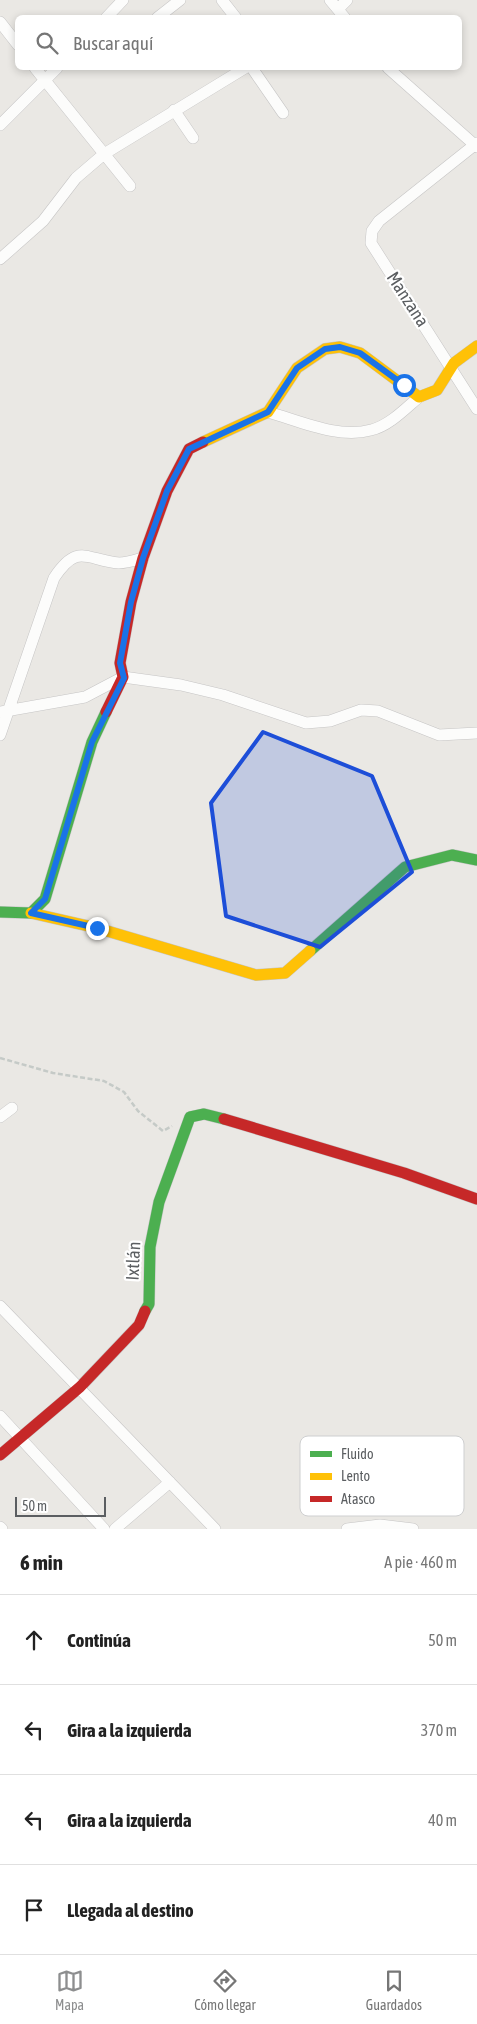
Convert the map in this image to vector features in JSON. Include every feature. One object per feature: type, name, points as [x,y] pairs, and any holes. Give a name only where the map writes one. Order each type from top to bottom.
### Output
[{"type":"street","points":[[109,15],[124,0]]},
{"type":"street","points":[[161,15],[180,0]]},
{"type":"street","points":[[222,0],[234,15]]},
{"type":"street","points":[[338,9],[347,0]]},
{"type":"street","points":[[0,22],[15,41]]},
{"type":"street","points":[[37,70],[130,186]]},
{"type":"street","points":[[0,125],[56,70]]},
{"type":"street","points":[[0,259],[44,221],[76,178],[104,154],[242,70]]},
{"type":"street","points":[[253,70],[283,113]]},
{"type":"street","points":[[390,70],[477,145]]},
{"type":"street","points":[[174,110],[193,138]]},
{"type":"street","name":"Manzana","points":[[477,145],[379,221],[372,231],[371,243],[452,366],[477,409]]},
{"type":"street","points":[[268,412],[336,432],[372,430],[398,415],[419,397],[430,395],[442,385],[452,366],[477,346]]},
{"type":"street","points":[[31,913],[45,899],[92,742],[124,678],[120,663],[131,602],[143,558],[167,491],[189,449],[268,412],[297,368],[325,349],[340,347],[360,353],[419,397]]},
{"type":"street","points":[[0,735],[4,712],[54,578],[64,562],[82,554],[121,563],[143,558]]},
{"type":"street","points":[[4,712],[85,697],[124,678],[181,685],[223,696],[306,723],[330,721],[361,710],[378,711],[439,735],[477,734]]},
{"type":"street","points":[[0,912],[11,914],[31,913],[97,928],[256,975],[286,973],[405,867],[452,855],[477,860]]},
{"type":"street","points":[[0,1117],[12,1108]]},
{"type":"street","points":[[190,1117],[204,1114],[242,1124],[404,1173],[477,1199]]},
{"type":"street","name":"Ixtlán","points":[[0,1455],[80,1387],[139,1325],[149,1304],[150,1248],[157,1211],[190,1117]]},
{"type":"street","points":[[0,1306],[215,1529]]},
{"type":"street","points":[[0,1416],[104,1529]]},
{"type":"street","points":[[115,1529],[170,1482]]},
{"type":"street","points":[[347,1529],[380,1525],[413,1529]]},
{"type":"path","points":[[0,1058],[53,1073],[104,1081],[124,1092],[138,1112],[163,1131],[190,1117]]},
{"type":"highlighted area","points":[[263,732],[372,776],[412,872],[320,947],[226,916],[211,803]]},
{"type":"traffic: fast","points":[[0,912],[31,913],[45,899],[92,742],[106,712]]},
{"type":"traffic: fast","points":[[310,951],[405,867],[452,855],[477,860]]},
{"type":"traffic: fast","points":[[145,1311],[149,1304],[150,1247],[159,1202],[190,1117],[204,1114],[224,1119]]},
{"type":"traffic: slow","points":[[203,442],[268,412],[297,368],[325,349],[340,347],[360,353],[419,397],[437,390],[454,363],[477,346]]},
{"type":"traffic: slow","points":[[31,913],[97,928],[256,975],[285,973],[310,951]]},
{"type":"traffic: jam","points":[[106,712],[123,677],[120,663],[131,602],[143,558],[167,491],[189,449],[203,442]]},
{"type":"traffic: jam","points":[[224,1119],[404,1173],[477,1199]]},
{"type":"traffic: jam","points":[[0,1455],[80,1387],[139,1325],[145,1311]]},
{"type":"route","points":[[97,928],[31,913],[45,899],[92,742],[124,678],[120,663],[131,602],[143,558],[167,491],[189,449],[268,412],[297,368],[325,349],[340,347],[360,353],[404,385]]}]
